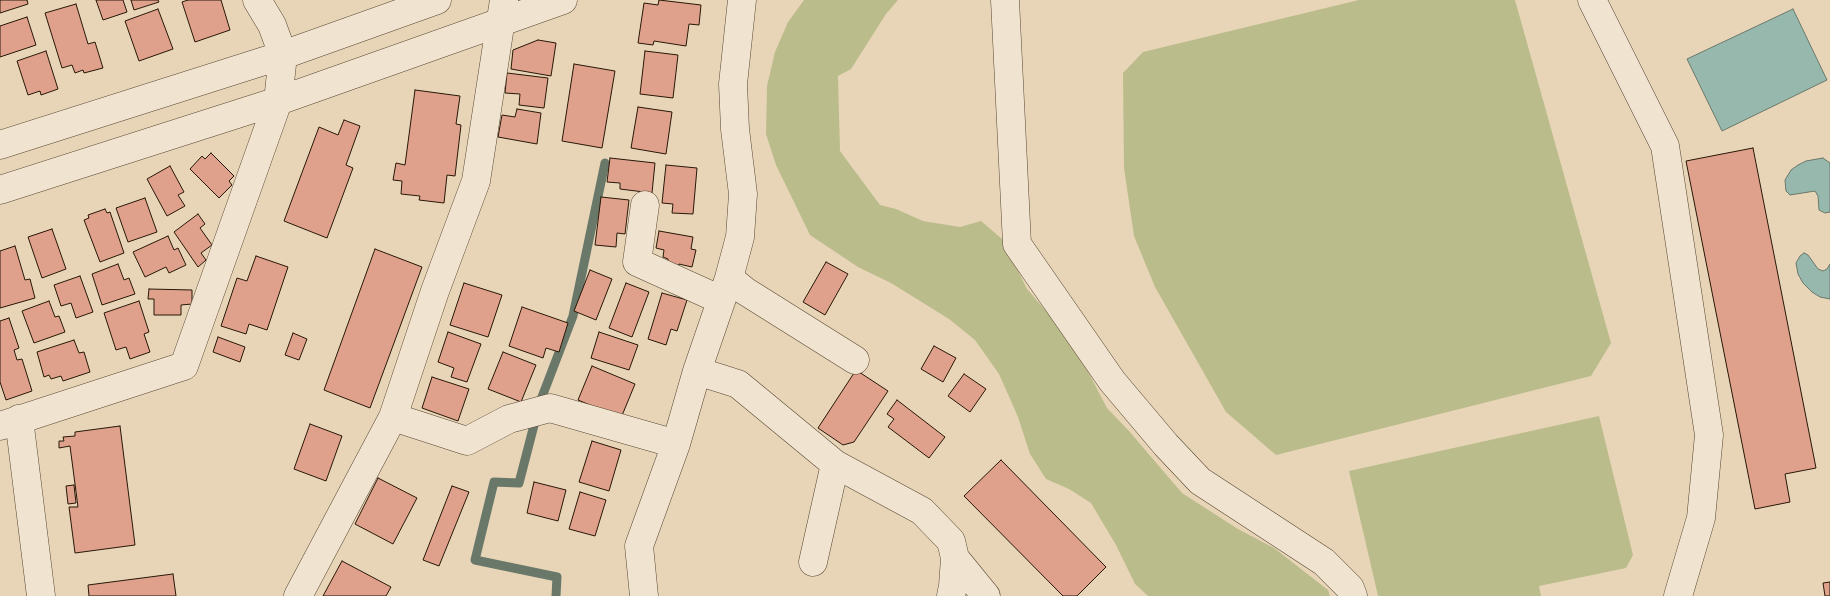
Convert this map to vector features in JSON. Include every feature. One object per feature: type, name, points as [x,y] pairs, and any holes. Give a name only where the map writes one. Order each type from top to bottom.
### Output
[{"type":"street","points":[[41,596],[9,423],[184,366],[278,101],[283,55],[272,25],[257,0]]},
{"type":"street","points":[[0,145],[283,55],[437,0]]},
{"type":"street","points":[[0,190],[278,101],[502,11],[562,0]]},
{"type":"street","points":[[644,596],[639,546],[676,444],[740,237],[744,194],[735,129],[732,84],[742,0]]},
{"type":"street","points":[[1005,0],[1018,244],[1112,381],[1166,445],[1200,481],[1324,562],[1350,588],[1353,596]]},
{"type":"street","points":[[1592,0],[1665,146],[1710,435],[1701,518],[1678,596]]},
{"type":"street","points":[[298,596],[393,417],[435,291],[476,181],[502,11]]},
{"type":"street","points":[[645,205],[637,262],[725,289],[745,291],[855,360]]},
{"type":"street","points":[[697,371],[738,384],[835,464],[922,510],[951,541],[955,558],[951,596]]},
{"type":"street","points":[[393,417],[467,441],[509,419],[550,408],[676,444]]},
{"type":"street","points":[[812,562],[835,464]]},
{"type":"street","points":[[955,558],[986,596]]},
{"type":"green space","points":[[804,0],[898,0],[886,14],[851,69],[838,76],[840,151],[880,205],[896,209],[923,221],[960,227],[981,221],[1002,239],[1027,289],[1072,341],[1107,408],[1182,493],[1238,529],[1274,548],[1328,590],[1330,596],[1148,596],[1135,584],[1116,545],[1091,503],[1069,489],[1046,479],[1030,454],[1018,417],[999,374],[975,340],[949,319],[891,283],[858,267],[810,235],[776,165],[766,134],[767,86],[775,52],[788,22]]},
{"type":"green space","points":[[1359,0],[1515,0],[1611,343],[1591,376],[1276,455],[1226,412],[1155,287],[1134,236],[1124,168],[1123,73],[1143,52]]},
{"type":"green space","points":[[1599,416],[1633,555],[1626,568],[1539,586],[1541,596],[1378,596],[1349,471]]},
{"type":"water","points":[[1793,9],[1827,80],[1722,131],[1687,59]]},
{"type":"water","points":[[1823,158],[1830,163],[1830,212],[1825,213],[1819,210],[1818,196],[1815,191],[1790,195],[1786,191],[1785,180],[1791,170],[1798,165],[1806,161]]},
{"type":"water","points":[[1804,253],[1808,255],[1818,269],[1823,271],[1830,264],[1830,299],[1820,297],[1803,283],[1798,274],[1796,263]]},
{"type":"building","points":[[0,0],[27,0],[28,4],[0,13]]},
{"type":"building","points":[[96,0],[123,0],[127,12],[103,20]]},
{"type":"building","points":[[131,0],[158,0],[159,2],[134,10]]},
{"type":"building","points":[[188,0],[221,0],[230,30],[195,42],[182,2]]},
{"type":"building","points":[[659,0],[701,5],[699,25],[689,24],[686,46],[654,41],[653,45],[638,43],[644,3],[658,5]]},
{"type":"building","points":[[76,4],[88,44],[95,42],[103,68],[84,73],[83,70],[75,73],[72,65],[62,68],[45,13]]},
{"type":"building","points":[[158,9],[173,49],[139,61],[125,21]]},
{"type":"building","points":[[27,17],[36,45],[0,57],[0,26]]},
{"type":"building","points":[[538,40],[556,43],[551,76],[511,69],[513,50]]},
{"type":"building","points":[[46,51],[58,89],[41,95],[40,91],[28,95],[17,61]]},
{"type":"building","points":[[645,51],[678,55],[673,98],[640,94]]},
{"type":"building","points":[[574,64],[615,71],[602,148],[562,141]]},
{"type":"building","points":[[507,73],[548,78],[544,108],[519,105],[520,94],[505,93]]},
{"type":"building","points":[[415,90],[460,96],[456,124],[461,125],[455,176],[447,175],[444,203],[419,200],[420,196],[401,194],[402,181],[393,180],[396,163],[405,165]]},
{"type":"building","points":[[638,107],[672,112],[666,154],[631,148]]},
{"type":"building","points":[[517,109],[541,113],[537,144],[498,137],[502,115],[515,117]]},
{"type":"building","points":[[344,120],[360,126],[346,165],[353,168],[327,238],[284,221],[319,127],[338,135]]},
{"type":"building","points":[[1753,148],[1816,468],[1785,474],[1790,502],[1755,509],[1686,161]]},
{"type":"building","points":[[211,153],[234,176],[229,181],[232,185],[219,198],[190,169],[202,156],[205,159]]},
{"type":"building","points":[[610,158],[655,163],[652,193],[620,189],[620,183],[607,182]]},
{"type":"building","points":[[666,165],[697,168],[693,214],[672,213],[673,204],[662,203]]},
{"type":"building","points":[[170,166],[184,192],[178,195],[185,206],[167,216],[147,179]]},
{"type":"building","points":[[601,197],[629,200],[625,234],[617,233],[616,247],[595,245]]},
{"type":"building","points":[[145,198],[157,232],[128,242],[116,208]]},
{"type":"building","points":[[105,209],[107,213],[110,212],[124,253],[100,262],[84,220],[89,218],[88,215]]},
{"type":"building","points":[[198,214],[205,224],[200,228],[212,245],[201,253],[206,260],[198,267],[174,232]]},
{"type":"building","points":[[52,229],[66,269],[42,278],[28,237]]},
{"type":"building","points":[[659,231],[693,237],[691,249],[696,250],[692,267],[679,264],[678,268],[667,266],[668,259],[663,257],[664,250],[656,248]]},
{"type":"building","points":[[168,236],[174,250],[178,248],[186,265],[169,273],[166,267],[145,277],[133,252]]},
{"type":"building","points":[[15,246],[25,280],[30,279],[35,298],[0,308],[0,251]]},
{"type":"building","points":[[375,249],[422,267],[370,408],[324,390]]},
{"type":"building","points":[[256,256],[288,267],[267,330],[249,324],[246,334],[221,326],[237,278],[247,281]]},
{"type":"building","points":[[826,262],[848,274],[825,315],[803,302]]},
{"type":"building","points":[[118,264],[124,280],[129,278],[135,294],[102,305],[92,274]]},
{"type":"building","points":[[590,270],[612,279],[596,320],[574,311]]},
{"type":"building","points":[[80,276],[93,312],[76,318],[71,303],[61,306],[54,285]]},
{"type":"building","points":[[464,283],[502,295],[488,337],[450,325]]},
{"type":"building","points":[[626,283],[649,292],[632,337],[609,328]]},
{"type":"building","points":[[149,289],[192,290],[192,304],[181,305],[181,315],[154,315],[154,299],[148,299]]},
{"type":"building","points":[[662,293],[687,300],[677,331],[671,329],[666,345],[648,339]]},
{"type":"building","points":[[49,301],[55,317],[59,316],[65,332],[34,343],[22,311]]},
{"type":"building","points":[[139,301],[149,332],[144,334],[150,352],[130,359],[126,347],[116,350],[104,313]]},
{"type":"building","points":[[522,307],[568,323],[559,352],[546,348],[543,358],[509,346]]},
{"type":"building","points":[[9,318],[19,348],[14,350],[17,360],[22,359],[32,391],[6,400],[0,382],[0,321]]},
{"type":"building","points":[[448,332],[481,344],[467,382],[451,377],[454,368],[438,362]]},
{"type":"building","points":[[599,332],[638,345],[629,370],[591,358]]},
{"type":"building","points":[[293,333],[307,339],[299,360],[285,355]]},
{"type":"building","points":[[218,337],[245,347],[240,362],[213,352]]},
{"type":"building","points":[[74,340],[79,353],[84,352],[90,372],[63,381],[61,376],[51,379],[49,375],[44,377],[37,352]]},
{"type":"building","points":[[934,346],[956,358],[943,382],[921,369]]},
{"type":"building","points":[[503,352],[536,365],[521,402],[488,389]]},
{"type":"building","points":[[592,366],[635,384],[621,418],[578,400]]},
{"type":"building","points":[[856,370],[888,391],[854,442],[843,445],[818,428]]},
{"type":"building","points":[[964,374],[986,389],[970,412],[948,396]]},
{"type":"building","points":[[432,377],[469,389],[458,421],[422,408]]},
{"type":"building","points":[[897,400],[945,437],[929,458],[888,427],[894,419],[887,414]]},
{"type":"building","points":[[310,424],[342,436],[326,481],[294,469]]},
{"type":"building","points":[[120,426],[135,545],[75,553],[69,507],[78,507],[70,446],[59,448],[59,441],[64,441],[63,437],[75,436],[75,432]]},
{"type":"building","points":[[592,441],[621,450],[609,491],[579,482]]},
{"type":"building","points":[[1001,460],[1106,567],[1077,596],[1063,596],[964,496]]},
{"type":"building","points":[[378,478],[417,498],[393,544],[355,524]]},
{"type":"building","points":[[534,482],[566,490],[558,521],[527,513]]},
{"type":"building","points":[[74,485],[76,503],[68,504],[66,486]]},
{"type":"building","points":[[452,486],[469,492],[439,566],[423,560]]},
{"type":"building","points":[[580,492],[606,500],[595,536],[569,529]]},
{"type":"building","points":[[342,561],[391,587],[386,596],[323,596]]},
{"type":"building","points":[[173,574],[176,596],[89,596],[88,585]]},
{"type":"building","points":[[1830,582],[1830,596],[1825,596],[1823,583]]},
{"type":"waterway","points":[[556,596],[557,577],[475,560],[494,482],[519,483],[540,402],[573,316],[605,163]]}]
